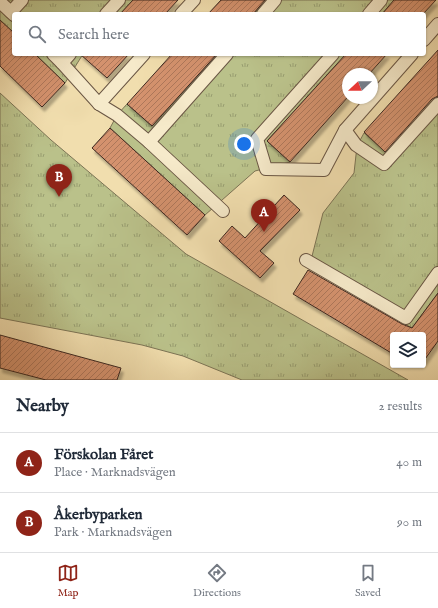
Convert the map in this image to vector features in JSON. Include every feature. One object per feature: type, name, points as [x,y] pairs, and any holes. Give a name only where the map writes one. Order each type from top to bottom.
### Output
[{"type":"street","points":[[13,12],[22,0]]},
{"type":"street","points":[[108,12],[119,0]]},
{"type":"street","points":[[183,12],[194,0]]},
{"type":"street","points":[[265,12],[275,0]]},
{"type":"street","points":[[371,12],[381,0]]},
{"type":"street","points":[[0,2],[12,14]]},
{"type":"street","points":[[426,38],[438,24]]},
{"type":"street","points":[[99,104],[142,56]]},
{"type":"street","points":[[149,142],[225,56]]},
{"type":"street","points":[[331,56],[257,139],[266,169],[324,170],[344,130],[410,56]]},
{"type":"street","points":[[66,58],[99,104],[117,115],[149,142],[223,211]]},
{"type":"street","points":[[344,130],[357,146],[384,164],[438,104]]},
{"type":"street","points":[[306,260],[406,318],[438,273]]},
{"type":"green space","points":[[0,0],[133,0],[122,12],[12,12],[12,31],[0,20]]},
{"type":"green space","points":[[266,0],[394,0],[384,12],[255,12]]},
{"type":"green space","points":[[37,56],[82,56],[65,83]]},
{"type":"green space","points":[[215,56],[344,56],[267,141],[290,162],[255,171],[205,215],[110,128],[117,115],[127,104],[152,126]]},
{"type":"green space","points":[[0,93],[51,140],[186,254],[408,380],[242,380],[183,356],[142,345],[0,318]]},
{"type":"green space","points":[[438,96],[438,293],[412,328],[309,268],[323,213],[354,173],[357,146],[364,133],[387,153]]},
{"type":"building","points":[[133,0],[178,0],[167,12],[122,12]]},
{"type":"building","points":[[221,0],[265,0],[255,12],[210,12]]},
{"type":"building","points":[[394,0],[436,0],[425,12],[384,12]]},
{"type":"building","points":[[0,20],[12,31],[12,56],[37,56],[65,83],[42,107],[0,66]]},
{"type":"building","points":[[438,50],[438,96],[432,99],[385,152],[364,132]]},
{"type":"building","points":[[82,56],[127,56],[107,78]]},
{"type":"building","points":[[170,56],[215,56],[152,126],[127,104]]},
{"type":"building","points":[[344,56],[385,56],[374,68],[342,68],[342,104],[290,162],[267,141]]},
{"type":"building","points":[[110,128],[205,215],[187,235],[92,148]]},
{"type":"building","points":[[284,195],[300,210],[260,251],[274,263],[260,278],[219,241],[232,226],[245,238]]},
{"type":"building","points":[[308,270],[402,324],[412,328],[438,293],[438,341],[426,358],[426,332],[390,332],[390,352],[293,294]]},
{"type":"building","points":[[0,335],[121,368],[117,380],[46,380],[0,368]]},
{"type":"place","name":"Åkerbyparken","points":[[59,197]]},
{"type":"place","name":"Förskolan Fåret","points":[[264,232]]}]
